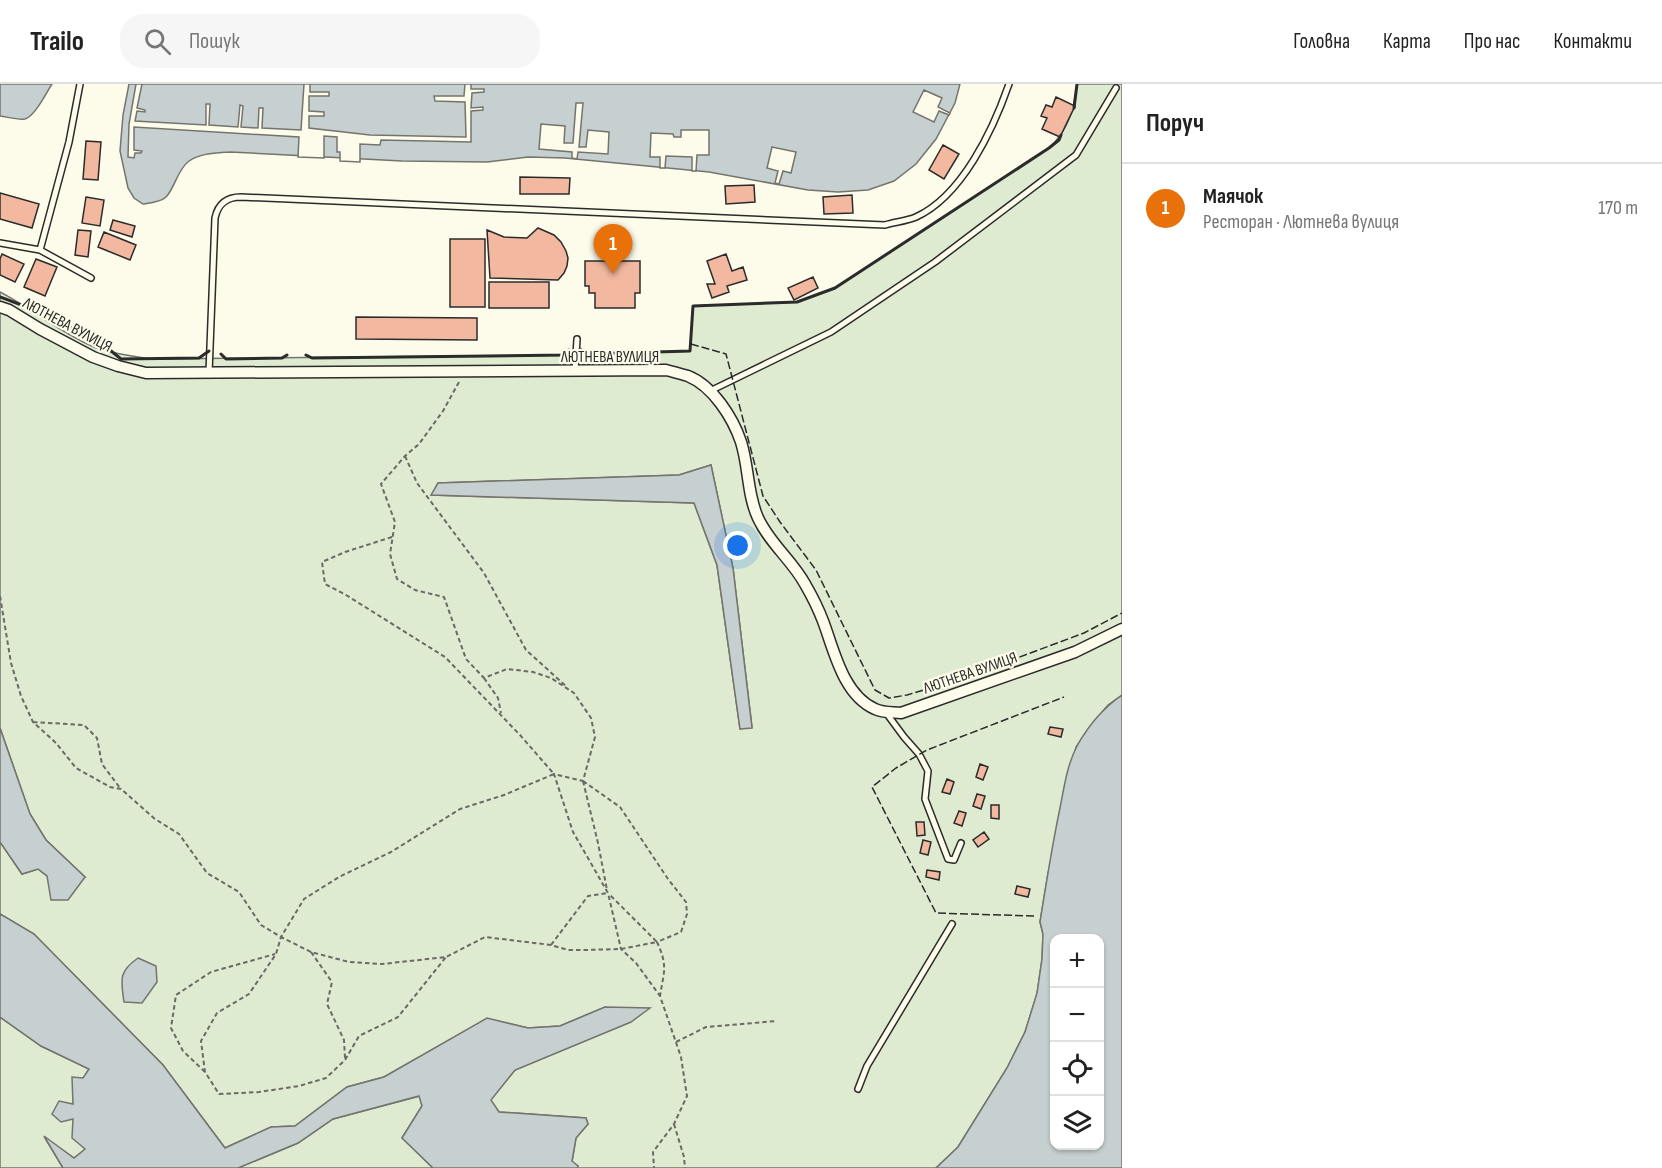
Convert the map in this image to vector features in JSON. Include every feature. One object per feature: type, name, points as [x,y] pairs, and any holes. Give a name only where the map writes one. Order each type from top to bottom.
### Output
[{"type":"street","name":"ЛЮТНЕВА ВУЛИЦЯ","points":[[0,307],[93,357],[146,373],[666,370],[690,377],[710,391],[722,405],[741,443],[757,516],[765,532],[804,581],[823,621],[840,671],[851,688],[874,709],[902,713],[1075,652],[1122,629]]},
{"type":"lane","points":[[40,250],[69,142],[80,84]]},
{"type":"lane","points":[[209,373],[215,218],[220,204],[233,197],[885,225],[915,217],[936,205],[951,191],[983,147],[1009,84]]},
{"type":"lane","points":[[710,391],[831,332],[934,262],[1076,155],[1116,88]]},
{"type":"lane","points":[[0,243],[40,250],[91,278]]},
{"type":"lane","points":[[575,371],[577,339]]},
{"type":"lane","points":[[886,712],[919,754],[928,771],[925,799],[948,859],[954,860],[960,843]]},
{"type":"lane","points":[[858,1089],[867,1066],[952,924]]},
{"type":"path","points":[[464,372],[443,411],[419,444],[405,456],[381,484],[394,522],[390,554],[398,579],[415,590],[444,597],[466,659],[484,678],[498,698],[502,716]]},
{"type":"path","points":[[405,456],[417,483],[484,573],[526,650],[574,693],[591,718],[595,737],[583,781],[621,949],[636,963],[660,996],[681,1057],[687,1096],[675,1124],[653,1152],[654,1168]]},
{"type":"path","points":[[393,537],[322,562],[325,584],[445,657],[554,774],[573,832],[608,893],[657,942],[665,958],[660,996]]},
{"type":"path","points":[[0,596],[10,663],[33,722],[56,743],[76,768],[110,787],[121,789]]},
{"type":"path","points":[[484,678],[507,669],[533,672],[551,678],[574,693]]},
{"type":"path","points":[[33,722],[84,724],[97,738],[102,764],[121,789],[155,819],[179,834],[207,873],[239,892],[261,925],[281,937],[311,952],[349,962],[382,963],[446,957],[485,938],[551,945],[568,950],[621,949],[657,942],[681,932],[687,914],[686,902],[620,807],[583,781],[554,774],[504,795],[460,809],[391,852],[339,877],[304,899],[281,937],[276,954],[249,994],[217,1013],[201,1041],[205,1072]]},
{"type":"path","points":[[551,945],[588,896],[608,893]]},
{"type":"path","points":[[311,952],[332,982],[327,1004],[344,1040],[345,1060]]},
{"type":"path","points":[[276,954],[211,972],[176,995],[171,1028],[183,1051],[205,1072],[219,1094],[259,1092],[299,1086],[326,1078],[345,1060],[360,1036],[398,1017],[446,957]]},
{"type":"path","points":[[676,1042],[706,1027],[777,1022]]},
{"type":"path","points":[[675,1124],[685,1168]]},
{"type":"green space","points":[[1077,84],[1122,84],[1122,695],[1108,705],[1076,747],[1048,874],[1040,922],[1043,934],[1042,959],[1037,994],[1025,1032],[1007,1068],[958,1147],[936,1168],[577,1168],[578,1166],[572,1162],[576,1138],[588,1124],[586,1118],[499,1112],[490,1100],[515,1070],[630,1022],[605,1007],[560,1026],[528,1028],[487,1019],[384,1077],[347,1087],[295,1126],[271,1127],[225,1148],[163,1065],[34,934],[0,914],[0,842],[22,874],[38,869],[47,876],[85,877],[46,840],[30,814],[0,728],[0,292],[94,347],[150,359],[566,355],[690,351],[693,306],[797,302],[835,288],[1049,148],[1065,127]],"holes":[[[711,465],[733,568],[752,727],[740,729],[717,565],[694,503],[432,495],[438,483],[679,475]]]},
{"type":"green space","points":[[0,1017],[41,1046],[89,1069],[77,1092],[72,1112],[75,1126],[86,1149],[74,1158],[45,1138],[63,1168],[0,1168]]},
{"type":"green space","points":[[420,1096],[422,1106],[402,1138],[433,1168],[238,1168],[298,1143],[333,1119]]},
{"type":"shaded area","points":[[0,84],[52,84],[33,114],[25,119],[16,119],[0,116]]},
{"type":"shaded area","points":[[129,84],[960,84],[955,103],[936,139],[916,164],[894,181],[868,190],[838,192],[808,190],[709,172],[565,158],[528,157],[487,162],[402,161],[230,152],[193,158],[182,169],[164,199],[143,204],[134,198],[128,188],[120,151],[123,115]]},
{"type":"shaded area","points":[[711,465],[733,568],[752,728],[740,729],[717,565],[694,503],[431,495],[438,483],[679,475]]},
{"type":"shaded area","points":[[1122,695],[1122,1168],[936,1168],[958,1147],[1007,1068],[1025,1032],[1037,993],[1042,959],[1043,934],[1040,922],[1064,785],[1077,746],[1102,712]]},
{"type":"shaded area","points":[[0,728],[30,814],[46,840],[85,877],[68,900],[51,900],[47,876],[38,869],[22,874],[0,842]]},
{"type":"shaded area","points":[[0,914],[34,934],[163,1065],[225,1148],[271,1127],[295,1126],[347,1087],[384,1077],[487,1018],[528,1028],[560,1026],[605,1007],[650,1008],[631,1022],[515,1070],[491,1100],[499,1112],[586,1118],[588,1124],[576,1138],[572,1161],[578,1166],[577,1168],[433,1168],[402,1138],[422,1106],[419,1096],[333,1119],[298,1143],[238,1168],[63,1168],[44,1136],[74,1158],[85,1149],[72,1138],[73,1119],[61,1122],[52,1114],[59,1101],[73,1104],[72,1077],[83,1078],[89,1069],[41,1046],[0,1017]]},
{"type":"shaded area","points":[[138,958],[156,966],[157,982],[142,1003],[124,1002],[122,977],[127,968]]},
{"type":"pier","points":[[136,84],[142,84],[137,108],[145,112],[137,111],[135,121],[206,125],[206,104],[210,104],[209,125],[238,127],[240,105],[243,106],[241,127],[258,128],[259,108],[263,108],[262,128],[301,130],[304,84],[310,84],[310,92],[329,92],[329,96],[309,96],[309,111],[324,112],[324,116],[309,116],[309,128],[370,135],[466,137],[465,102],[435,101],[434,96],[464,96],[465,84],[471,84],[471,89],[484,89],[484,92],[472,93],[471,108],[483,107],[483,110],[471,111],[471,142],[381,140],[380,145],[360,144],[360,162],[340,161],[340,152],[337,152],[337,137],[324,136],[324,158],[298,157],[299,137],[134,127],[134,150],[142,151],[135,153],[134,158],[128,157],[129,124]]},
{"type":"pier","points":[[924,90],[942,98],[938,107],[950,113],[949,115],[939,111],[934,122],[913,112]]},
{"type":"pier","points":[[576,103],[583,103],[579,147],[586,147],[588,130],[609,132],[608,154],[578,152],[577,159],[572,158],[572,152],[539,149],[541,124],[565,126],[564,143],[573,143]]},
{"type":"pier","points":[[681,130],[709,130],[709,155],[697,155],[696,171],[692,171],[692,157],[666,156],[665,168],[660,168],[660,157],[650,157],[651,133],[673,134],[674,137],[681,137]]},
{"type":"pier","points":[[772,147],[796,152],[791,173],[783,171],[779,184],[775,183],[778,171],[767,168]]},
{"type":"building","points":[[1056,97],[1075,106],[1060,137],[1042,129],[1047,118],[1041,116],[1046,105],[1052,107]]},
{"type":"building","points":[[86,141],[101,142],[98,180],[83,179]]},
{"type":"building","points":[[943,145],[959,154],[944,179],[929,170]]},
{"type":"building","points":[[520,177],[570,178],[569,194],[520,194]]},
{"type":"building","points":[[754,185],[755,202],[726,204],[725,186]]},
{"type":"building","points":[[0,193],[39,204],[32,228],[0,219]]},
{"type":"building","points":[[852,195],[853,213],[824,214],[823,197]]},
{"type":"building","points":[[86,197],[104,200],[100,226],[82,223]]},
{"type":"building","points":[[113,220],[135,226],[132,237],[110,230]]},
{"type":"building","points":[[538,228],[554,235],[566,251],[567,266],[558,280],[490,278],[487,230],[504,237],[527,238]]},
{"type":"building","points":[[78,230],[91,231],[88,257],[75,255]]},
{"type":"building","points":[[104,232],[136,245],[130,260],[98,247]]},
{"type":"building","points":[[450,239],[485,239],[485,307],[450,307]]},
{"type":"building","points":[[2,254],[24,264],[15,282],[0,275]]},
{"type":"building","points":[[726,254],[732,271],[743,267],[747,280],[727,286],[729,292],[712,298],[707,284],[715,284],[707,261]]},
{"type":"building","points":[[36,259],[57,267],[45,296],[24,287]]},
{"type":"building","points":[[585,261],[640,261],[640,293],[635,293],[635,308],[595,308],[595,293],[589,293],[589,286],[585,286]]},
{"type":"building","points":[[813,277],[818,288],[794,300],[788,288]]},
{"type":"building","points":[[489,282],[549,282],[549,308],[489,308]]},
{"type":"building","points":[[356,317],[477,318],[477,340],[356,339]]},
{"type":"building","points":[[1050,727],[1063,729],[1061,737],[1048,734]]},
{"type":"building","points":[[980,764],[988,767],[983,780],[976,777]]},
{"type":"building","points":[[947,779],[954,782],[950,794],[942,792]]},
{"type":"building","points":[[977,794],[985,796],[981,809],[973,806]]},
{"type":"building","points":[[991,805],[999,805],[999,819],[991,818]]},
{"type":"building","points":[[959,811],[966,813],[962,826],[954,823]]},
{"type":"building","points":[[916,822],[924,822],[925,835],[917,836]]},
{"type":"building","points":[[984,832],[989,839],[978,847],[973,840]]},
{"type":"building","points":[[923,840],[931,842],[928,855],[920,853]]},
{"type":"building","points":[[927,870],[940,872],[939,880],[926,877]]},
{"type":"building","points":[[1017,886],[1030,889],[1028,897],[1015,894]]},
{"type":"fence","points":[[691,344],[726,354],[763,496],[816,570],[875,690],[889,698],[958,680],[1084,633],[1122,613]]},
{"type":"fence","points":[[1034,916],[936,913],[872,787],[896,768],[927,750],[1064,697]]},
{"type":"wall","points":[[1074,108],[1077,84]]},
{"type":"wall","points":[[580,349],[586,354],[690,351],[693,306],[797,302],[835,288],[1049,148],[1059,140],[1061,135]]},
{"type":"wall","points":[[0,297],[48,315],[105,346],[121,359],[199,358],[209,351]]},
{"type":"wall","points":[[306,355],[312,358],[566,355],[569,350]]},
{"type":"wall","points":[[221,354],[226,359],[282,358],[287,355]]},
{"type":"place","name":"Маячок","points":[[613,274]]}]
